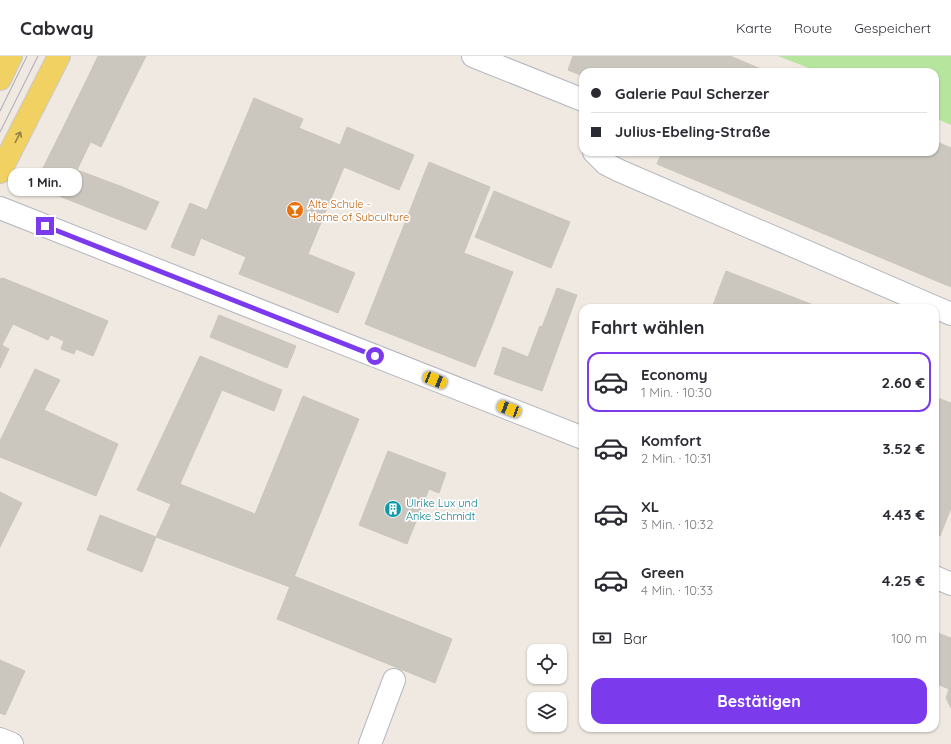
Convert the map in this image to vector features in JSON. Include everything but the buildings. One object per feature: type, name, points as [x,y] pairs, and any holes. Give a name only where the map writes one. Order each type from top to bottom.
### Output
[{"type":"main road","points":[[0,79],[11,56]]},
{"type":"main road","points":[[0,172],[59,56]]},
{"type":"street","points":[[473,56],[579,98]]},
{"type":"street","points":[[598,156],[606,164],[620,171],[928,304]]},
{"type":"street","points":[[0,208],[579,436]]},
{"type":"street","points":[[939,309],[951,314]]},
{"type":"street","points":[[939,579],[951,584]]},
{"type":"street","points":[[370,744],[394,680]]},
{"type":"street","points":[[0,739],[12,744]]},
{"type":"green space","points":[[778,56],[951,56],[951,125],[939,120],[939,68],[809,68]]},
{"type":"tram line","points":[[0,111],[27,56]]},
{"type":"tram line","points":[[0,132],[38,56]]},
{"type":"place","name":"Alte Schule - Home of Subculture","points":[[295,210]]},
{"type":"place","name":"Ulrike Lux und Anke Schmidt","points":[[393,509]]},
{"type":"route","points":[[45,226],[375,356]]}]
